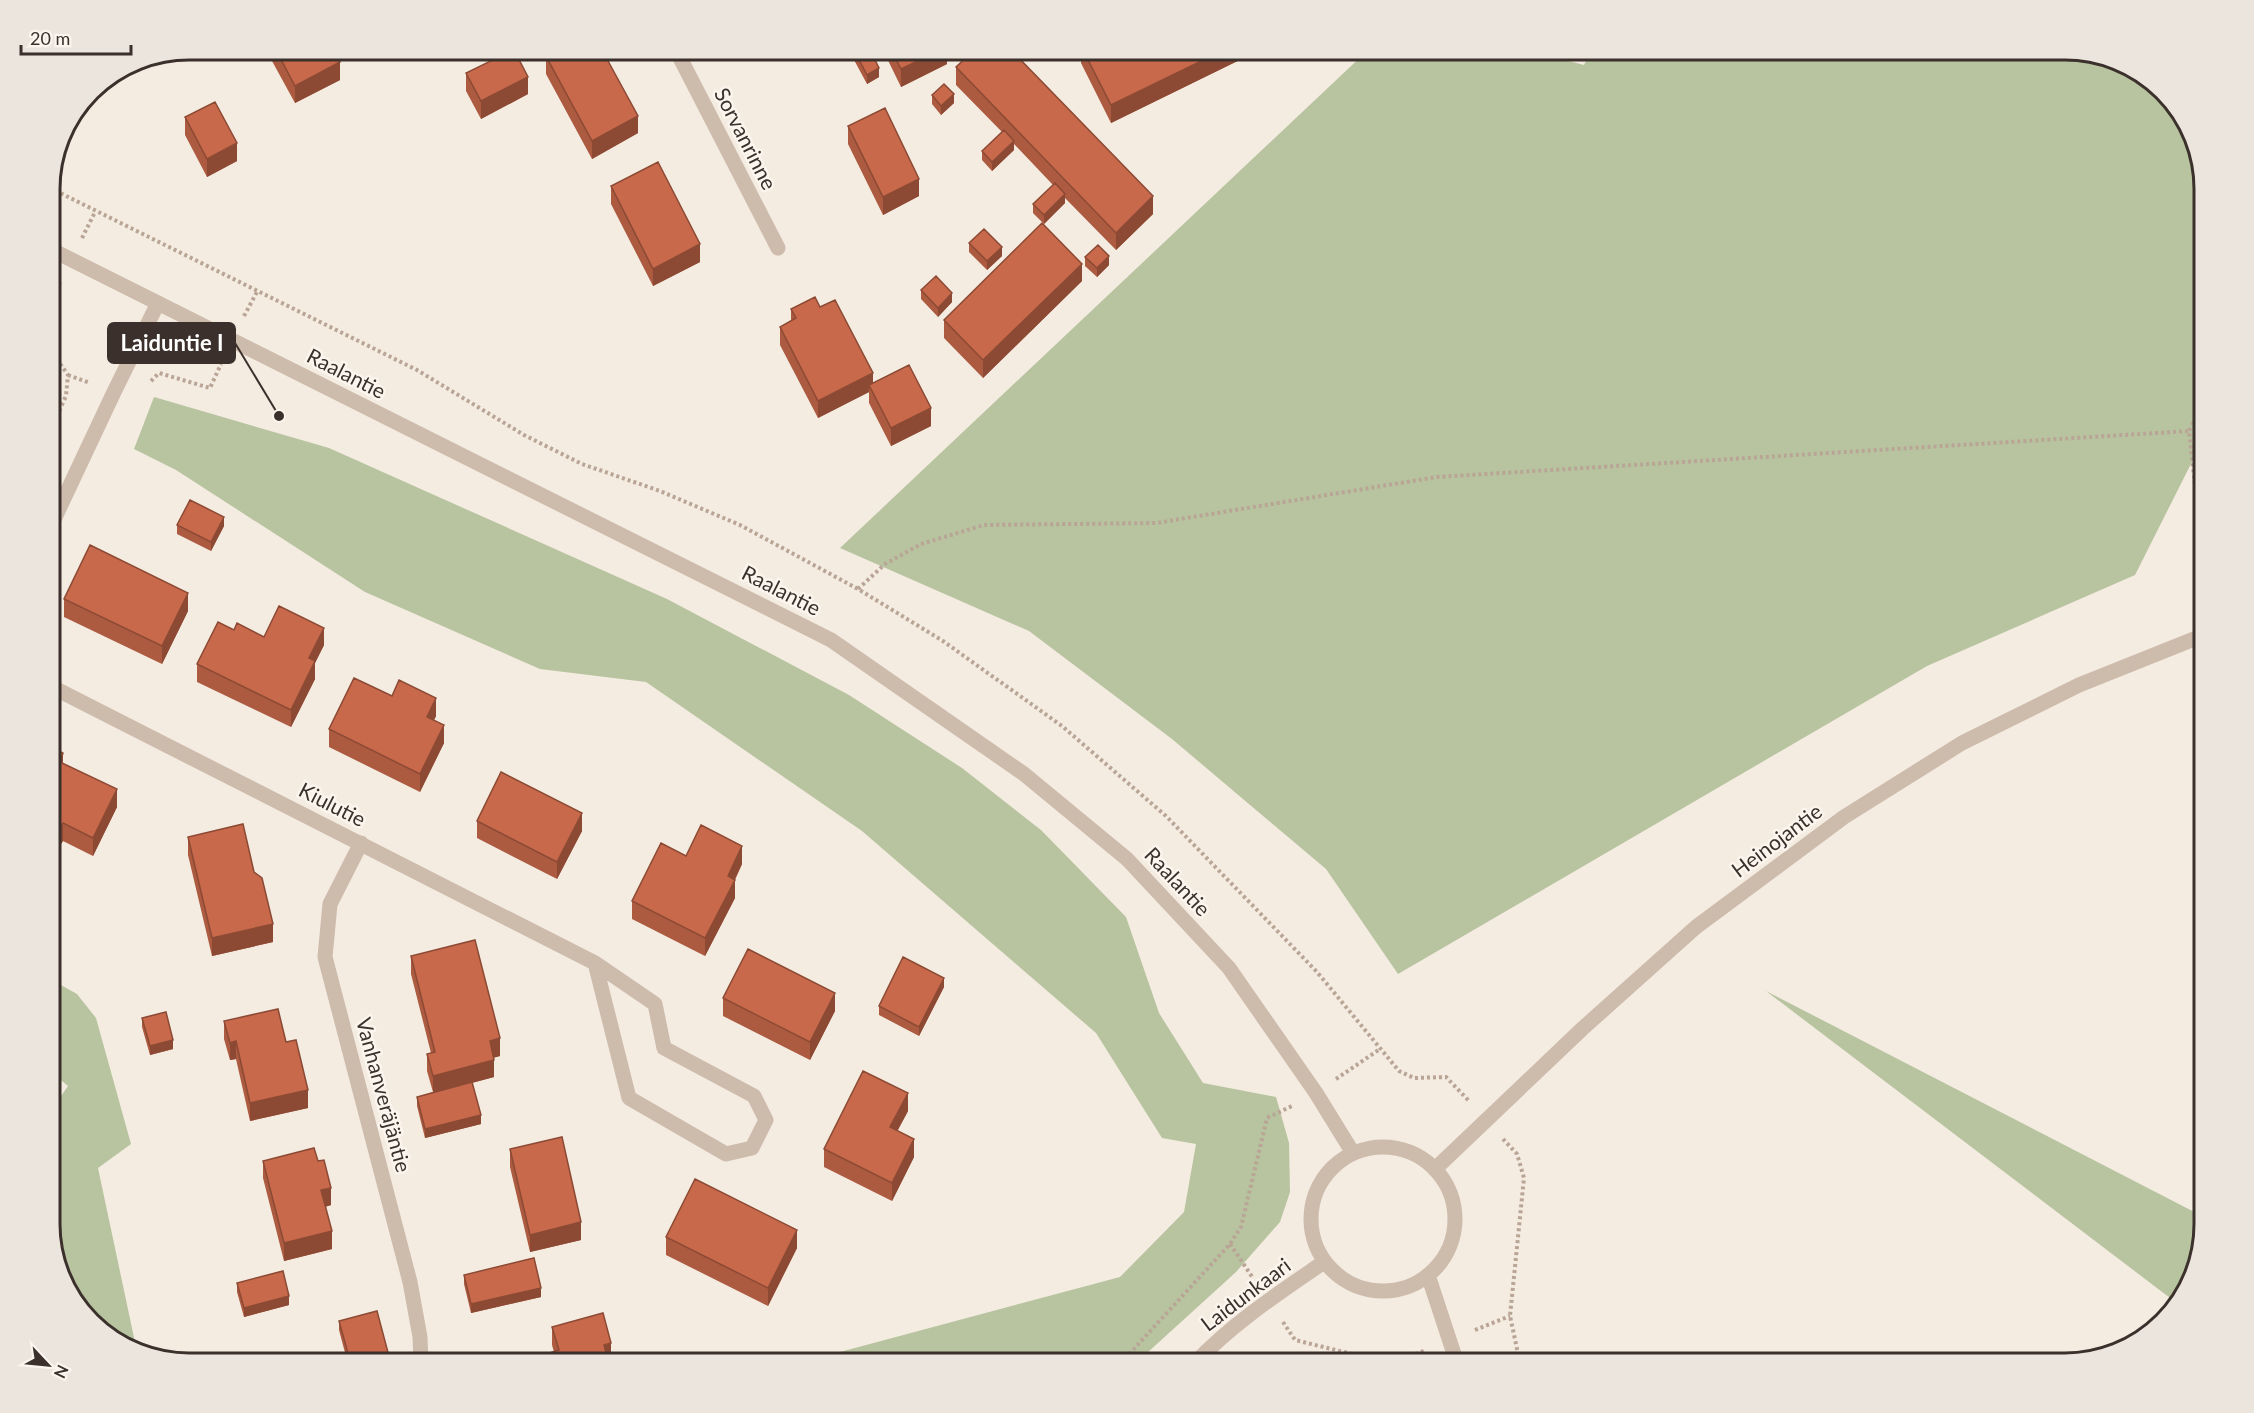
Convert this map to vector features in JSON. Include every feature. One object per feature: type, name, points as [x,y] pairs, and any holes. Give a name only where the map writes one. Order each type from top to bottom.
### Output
[{"type":"street","name":"Sorvanrinne","points":[[681,60],[778,248]]},
{"type":"street","name":"Raalantie","points":[[60,254],[831,640],[929,706],[1024,774],[1127,859],[1229,968],[1316,1093],[1353,1153]]},
{"type":"street","points":[[60,507],[158,303]]},
{"type":"street","name":"Heinojantie","points":[[1435,1169],[1582,1029],[1696,927],[1844,817],[1973,738],[2079,685],[2194,639]]},
{"type":"street","name":"Kiulutie","points":[[60,691],[595,963],[655,1004],[664,1048],[754,1096],[766,1120],[752,1148],[726,1154],[629,1098],[595,963]]},
{"type":"street","name":"Vanhanveräjäntie","points":[[361,843],[330,904],[325,957],[410,1281],[421,1353]]},
{"type":"street","points":[[1381,1146],[1401,1149],[1420,1156],[1435,1169],[1447,1185],[1453,1204],[1454,1223],[1450,1243],[1441,1260],[1428,1275],[1407,1287],[1383,1291],[1359,1287],[1338,1275],[1324,1262],[1313,1237],[1310,1215],[1315,1194],[1325,1174],[1353,1153],[1381,1146]]},
{"type":"street","name":"Laidunkaari","points":[[1206,1353],[1220,1338],[1268,1300],[1324,1262]]},
{"type":"street","points":[[1428,1275],[1453,1353]]},
{"type":"path","points":[[60,364],[68,375],[133,400],[159,372],[210,388],[258,290]]},
{"type":"path","points":[[60,409],[66,396],[68,375]]},
{"type":"path","points":[[2194,422],[2189,431],[2194,473]]},
{"type":"path","points":[[858,589],[885,564],[921,544],[984,525],[1156,524],[1437,477],[2189,431]]},
{"type":"path","points":[[1131,1353],[1230,1244],[1241,1227],[1267,1118],[1316,1093],[1380,1049]]},
{"type":"path","points":[[1510,1316],[1518,1353]]},
{"type":"green space","points":[[1357,60],[1565,60],[1584,65],[1586,60],[2082,61],[2098,64],[2129,77],[2156,98],[2181,132],[2192,164],[2194,181],[2194,458],[2135,575],[1927,666],[1398,974],[1326,869],[1172,739],[1029,631],[840,548]]},
{"type":"green space","points":[[154,397],[329,448],[667,599],[849,695],[962,768],[1041,830],[1126,917],[1159,1013],[1203,1083],[1276,1097],[1289,1143],[1290,1192],[1280,1222],[1236,1272],[1147,1353],[836,1353],[1120,1277],[1184,1212],[1196,1144],[1162,1138],[1096,1033],[862,831],[646,682],[540,669],[365,592],[176,470],[134,449]]},
{"type":"green space","points":[[60,985],[77,994],[96,1018],[131,1144],[98,1168],[135,1340],[111,1326],[87,1302],[77,1288],[64,1257],[60,1232],[60,1098],[68,1086],[60,1079]]},
{"type":"green space","points":[[1766,991],[2194,1212],[2190,1257],[2177,1288],[2170,1298]]},
{"type":"building","points":[[281,60],[339,60],[340,62],[295,86]]},
{"type":"building","points":[[493,60],[519,60],[528,77],[481,101],[466,73]]},
{"type":"building","points":[[548,60],[607,60],[638,116],[592,141]]},
{"type":"building","points":[[859,60],[875,60],[879,68],[867,75]]},
{"type":"building","points":[[896,60],[920,60],[901,69]]},
{"type":"building","points":[[963,60],[1021,60],[1153,196],[1116,233],[956,67]]},
{"type":"building","points":[[1088,60],[1203,60],[1111,105]]},
{"type":"building","points":[[944,84],[954,94],[941,106],[932,95]]},
{"type":"building","points":[[215,102],[237,143],[207,159],[185,117]]},
{"type":"building","points":[[885,108],[919,179],[883,197],[848,126]]},
{"type":"building","points":[[1004,130],[1014,141],[992,162],[982,151]]},
{"type":"building","points":[[658,162],[700,244],[653,269],[611,186]]},
{"type":"building","points":[[1055,183],[1065,194],[1044,215],[1033,204]]},
{"type":"building","points":[[1042,223],[1082,264],[983,360],[944,320]]},
{"type":"building","points":[[984,229],[1002,247],[987,261],[969,243]]},
{"type":"building","points":[[1098,245],[1109,256],[1097,268],[1085,257]]},
{"type":"building","points":[[936,276],[952,293],[938,308],[921,290]]},
{"type":"building","points":[[815,297],[820,307],[835,300],[873,373],[818,401],[780,327],[796,318],[791,309]]},
{"type":"building","points":[[909,365],[931,408],[891,428],[869,385]]},
{"type":"building","points":[[190,500],[224,517],[211,542],[177,525]]},
{"type":"building","points":[[90,545],[188,593],[162,646],[64,599]]},
{"type":"building","points":[[279,606],[324,628],[309,658],[315,661],[291,710],[197,664],[218,622],[234,630],[237,623],[264,637]]},
{"type":"building","points":[[354,678],[392,696],[399,680],[436,698],[427,717],[444,725],[420,774],[329,729]]},
{"type":"building","points":[[60,762],[117,789],[93,838],[63,823],[60,828]]},
{"type":"building","points":[[501,772],[582,813],[557,862],[477,821]]},
{"type":"building","points":[[243,824],[254,872],[262,878],[273,924],[212,938],[188,837]]},
{"type":"building","points":[[701,825],[742,846],[728,876],[735,880],[705,938],[632,901],[661,843],[686,856]]},
{"type":"building","points":[[475,940],[500,1038],[490,1041],[494,1060],[433,1076],[427,1054],[435,1052],[411,956]]},
{"type":"building","points":[[748,949],[835,993],[810,1042],[723,998]]},
{"type":"building","points":[[903,957],[944,978],[919,1027],[879,1006]]},
{"type":"building","points":[[278,1009],[286,1042],[296,1040],[308,1090],[250,1103],[236,1041],[230,1043],[224,1021]]},
{"type":"building","points":[[166,1012],[173,1040],[150,1046],[142,1018]]},
{"type":"building","points":[[863,1071],[908,1093],[890,1127],[914,1139],[892,1183],[824,1149]]},
{"type":"building","points":[[472,1082],[481,1115],[425,1129],[417,1097]]},
{"type":"building","points":[[562,1137],[581,1222],[530,1235],[510,1149]]},
{"type":"building","points":[[314,1148],[318,1161],[324,1160],[331,1188],[321,1190],[332,1231],[284,1243],[263,1161]]},
{"type":"building","points":[[695,1179],[797,1230],[768,1288],[666,1237]]},
{"type":"building","points":[[534,1258],[541,1288],[471,1304],[464,1275]]},
{"type":"building","points":[[283,1271],[289,1296],[244,1308],[237,1283]]},
{"type":"building","points":[[377,1311],[388,1353],[348,1353],[339,1321]]},
{"type":"building","points":[[603,1313],[611,1343],[604,1345],[606,1353],[549,1353],[559,1350],[552,1327]]},
{"type":"place","name":"Laiduntie I","points":[[279,416]]}]
